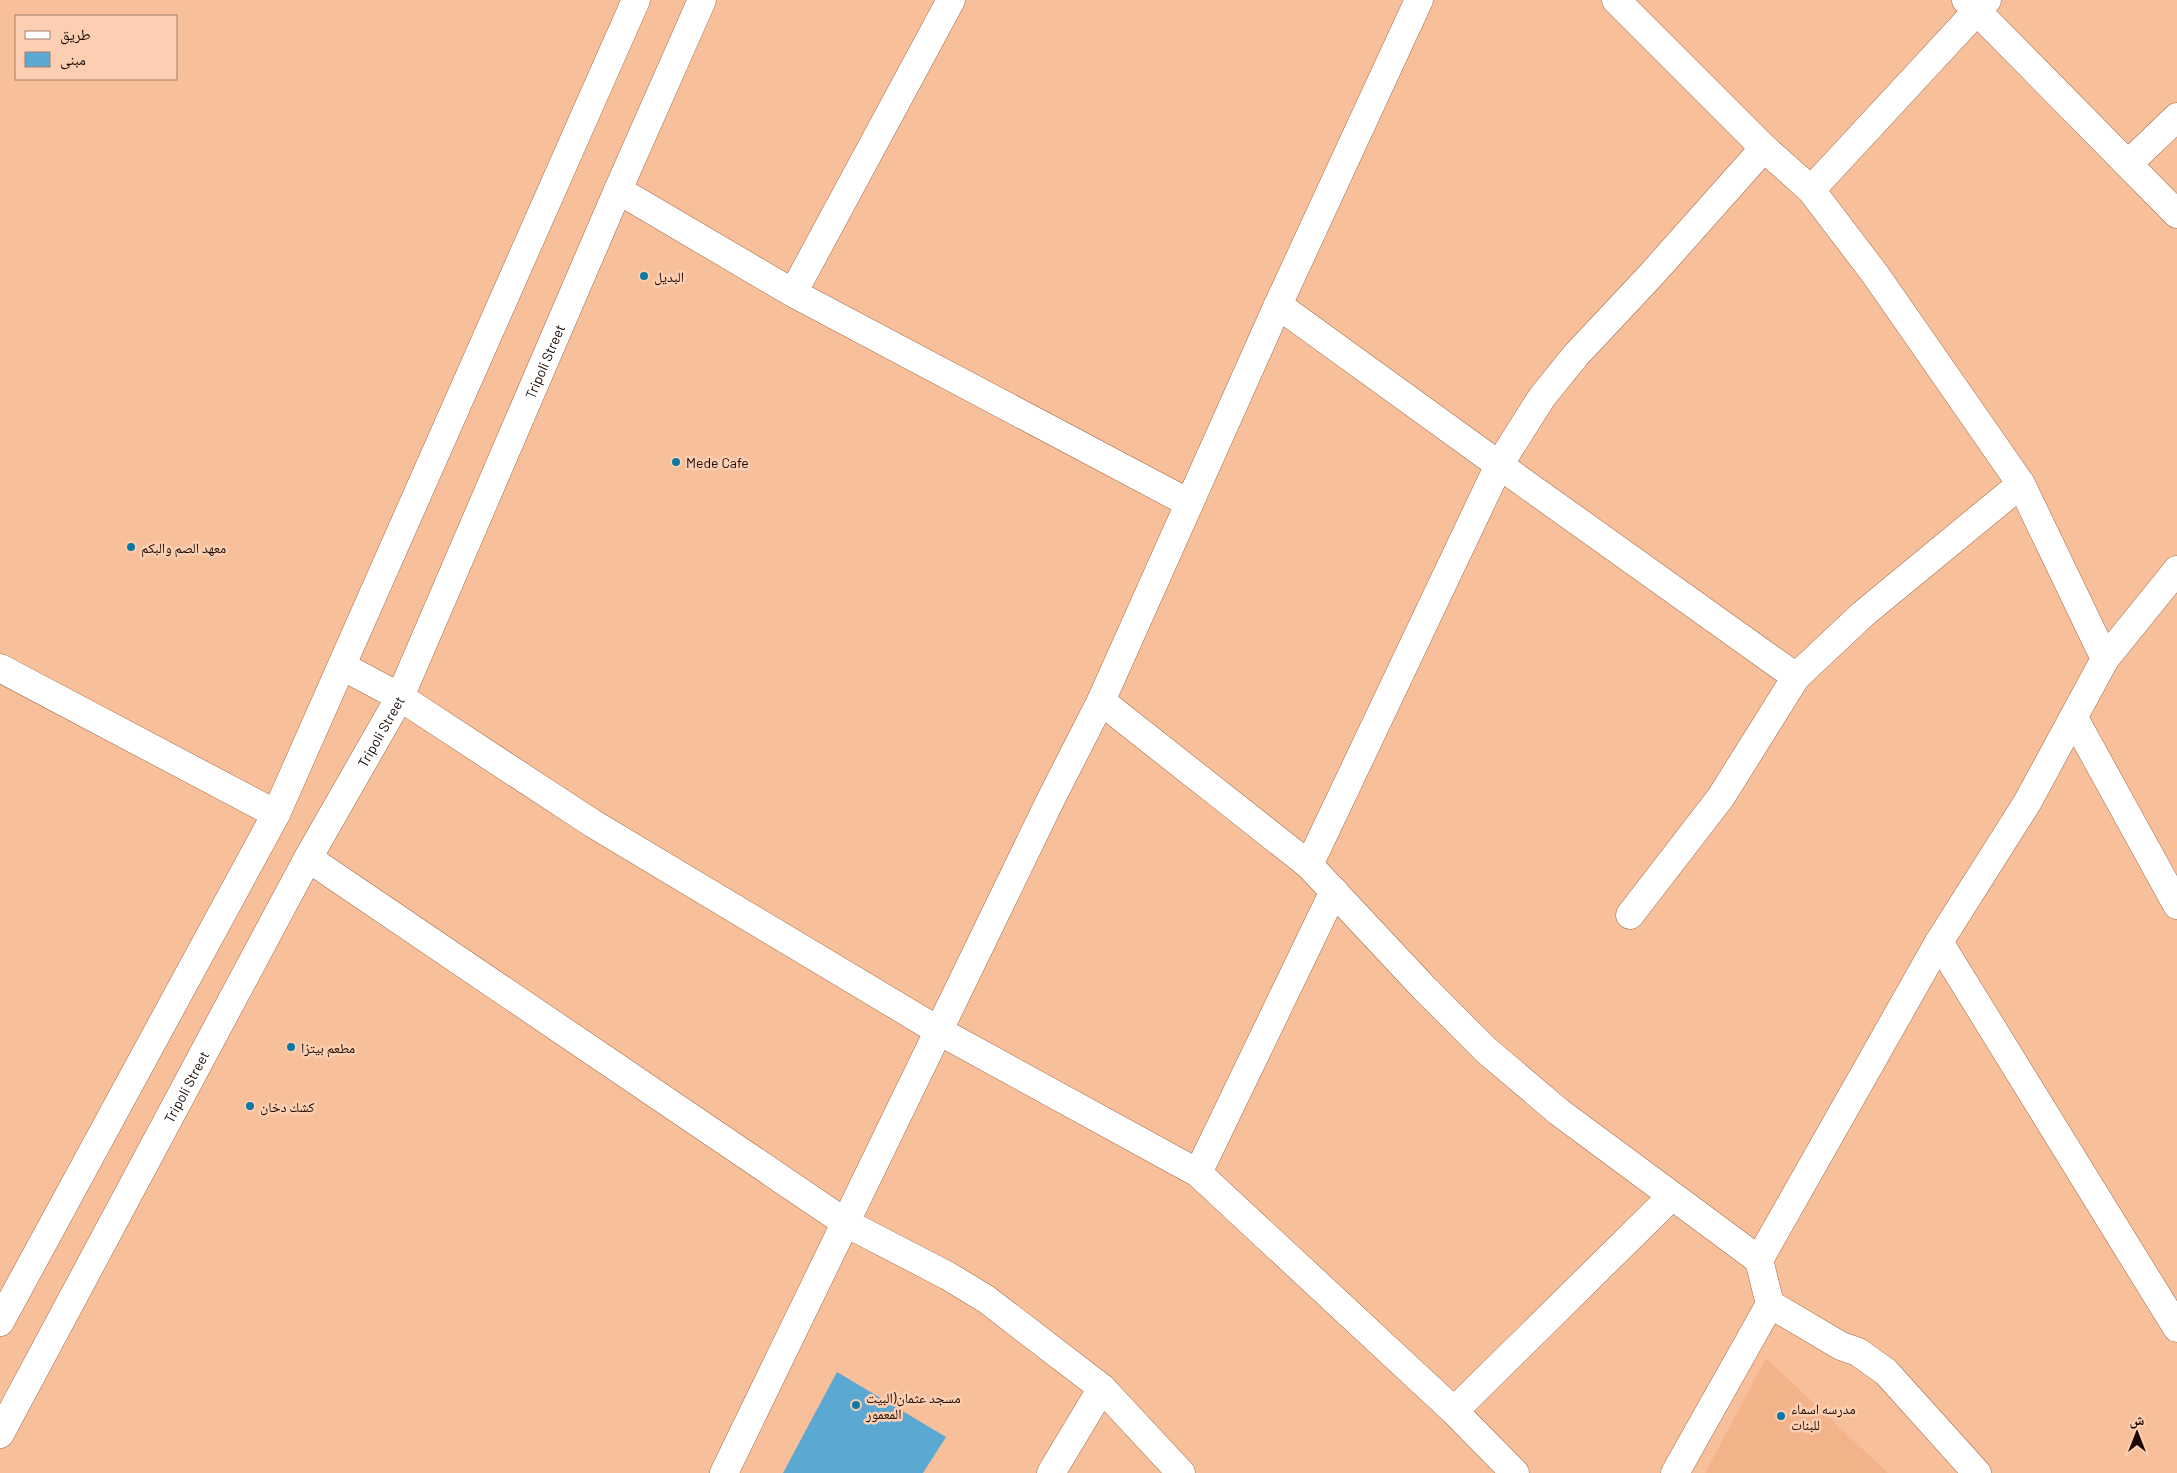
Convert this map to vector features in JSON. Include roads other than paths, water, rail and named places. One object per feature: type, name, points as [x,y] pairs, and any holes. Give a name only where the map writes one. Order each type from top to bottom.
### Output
[{"type":"street","name":"Tripoli Street","points":[[0,1434],[308,858],[400,697],[618,190],[702,0]]},
{"type":"street","points":[[793,293],[951,0]]},
{"type":"street","points":[[724,1473],[1051,799],[1101,701],[1278,305],[1419,0]]},
{"type":"street","points":[[1616,0],[1764,148],[1811,190],[1874,274],[2021,484],[2105,659]]},
{"type":"street","points":[[0,1322],[276,814],[342,666],[628,3]]},
{"type":"street","points":[[1811,190],[1976,3],[2177,214]]},
{"type":"street","points":[[2128,164],[2177,117]]},
{"type":"street","points":[[1310,865],[1499,465],[1542,397],[1576,354],[1652,274],[1764,148]]},
{"type":"street","points":[[618,190],[793,293],[1189,503]]},
{"type":"street","points":[[1278,305],[1796,677]]},
{"type":"street","points":[[1630,915],[1721,797],[1796,677],[1863,614],[2021,484]]},
{"type":"street","points":[[1760,1260],[1939,942],[2027,803],[2105,659],[2177,570]]},
{"type":"street","points":[[342,666],[400,697],[592,823],[939,1031],[1198,1173],[1454,1411],[1515,1473]]},
{"type":"street","points":[[0,668],[276,814]]},
{"type":"street","points":[[1101,701],[1310,865],[1424,988],[1486,1050],[1559,1112],[1760,1260],[1770,1304],[1675,1473]]},
{"type":"street","points":[[2074,718],[2177,905]]},
{"type":"street","points":[[308,858],[846,1223],[948,1276],[986,1299],[1102,1388],[1181,1473]]},
{"type":"street","points":[[1198,1173],[1334,891]]},
{"type":"street","points":[[1939,942],[2177,1328]]},
{"type":"street","points":[[1454,1411],[1672,1196]]},
{"type":"street","points":[[1770,1304],[1841,1346],[1858,1352],[1886,1372],[1977,1473]]},
{"type":"street","points":[[1051,1473],[1102,1388]]},
{"type":"place","name":"البديل","points":[[644,276]]},
{"type":"place","name":"Mede Cafe","points":[[676,462]]},
{"type":"place","name":"معهد الصم والبكم","points":[[131,547]]},
{"type":"place","name":"مطعم بيتزا","points":[[291,1047]]},
{"type":"place","name":"كشك دخان","points":[[250,1106]]},
{"type":"place","name":"مسجد عثمان(البيت المعمور","points":[[856,1405]]},
{"type":"place","name":"مدرسه اسماء للبنات","points":[[1781,1416]]}]
